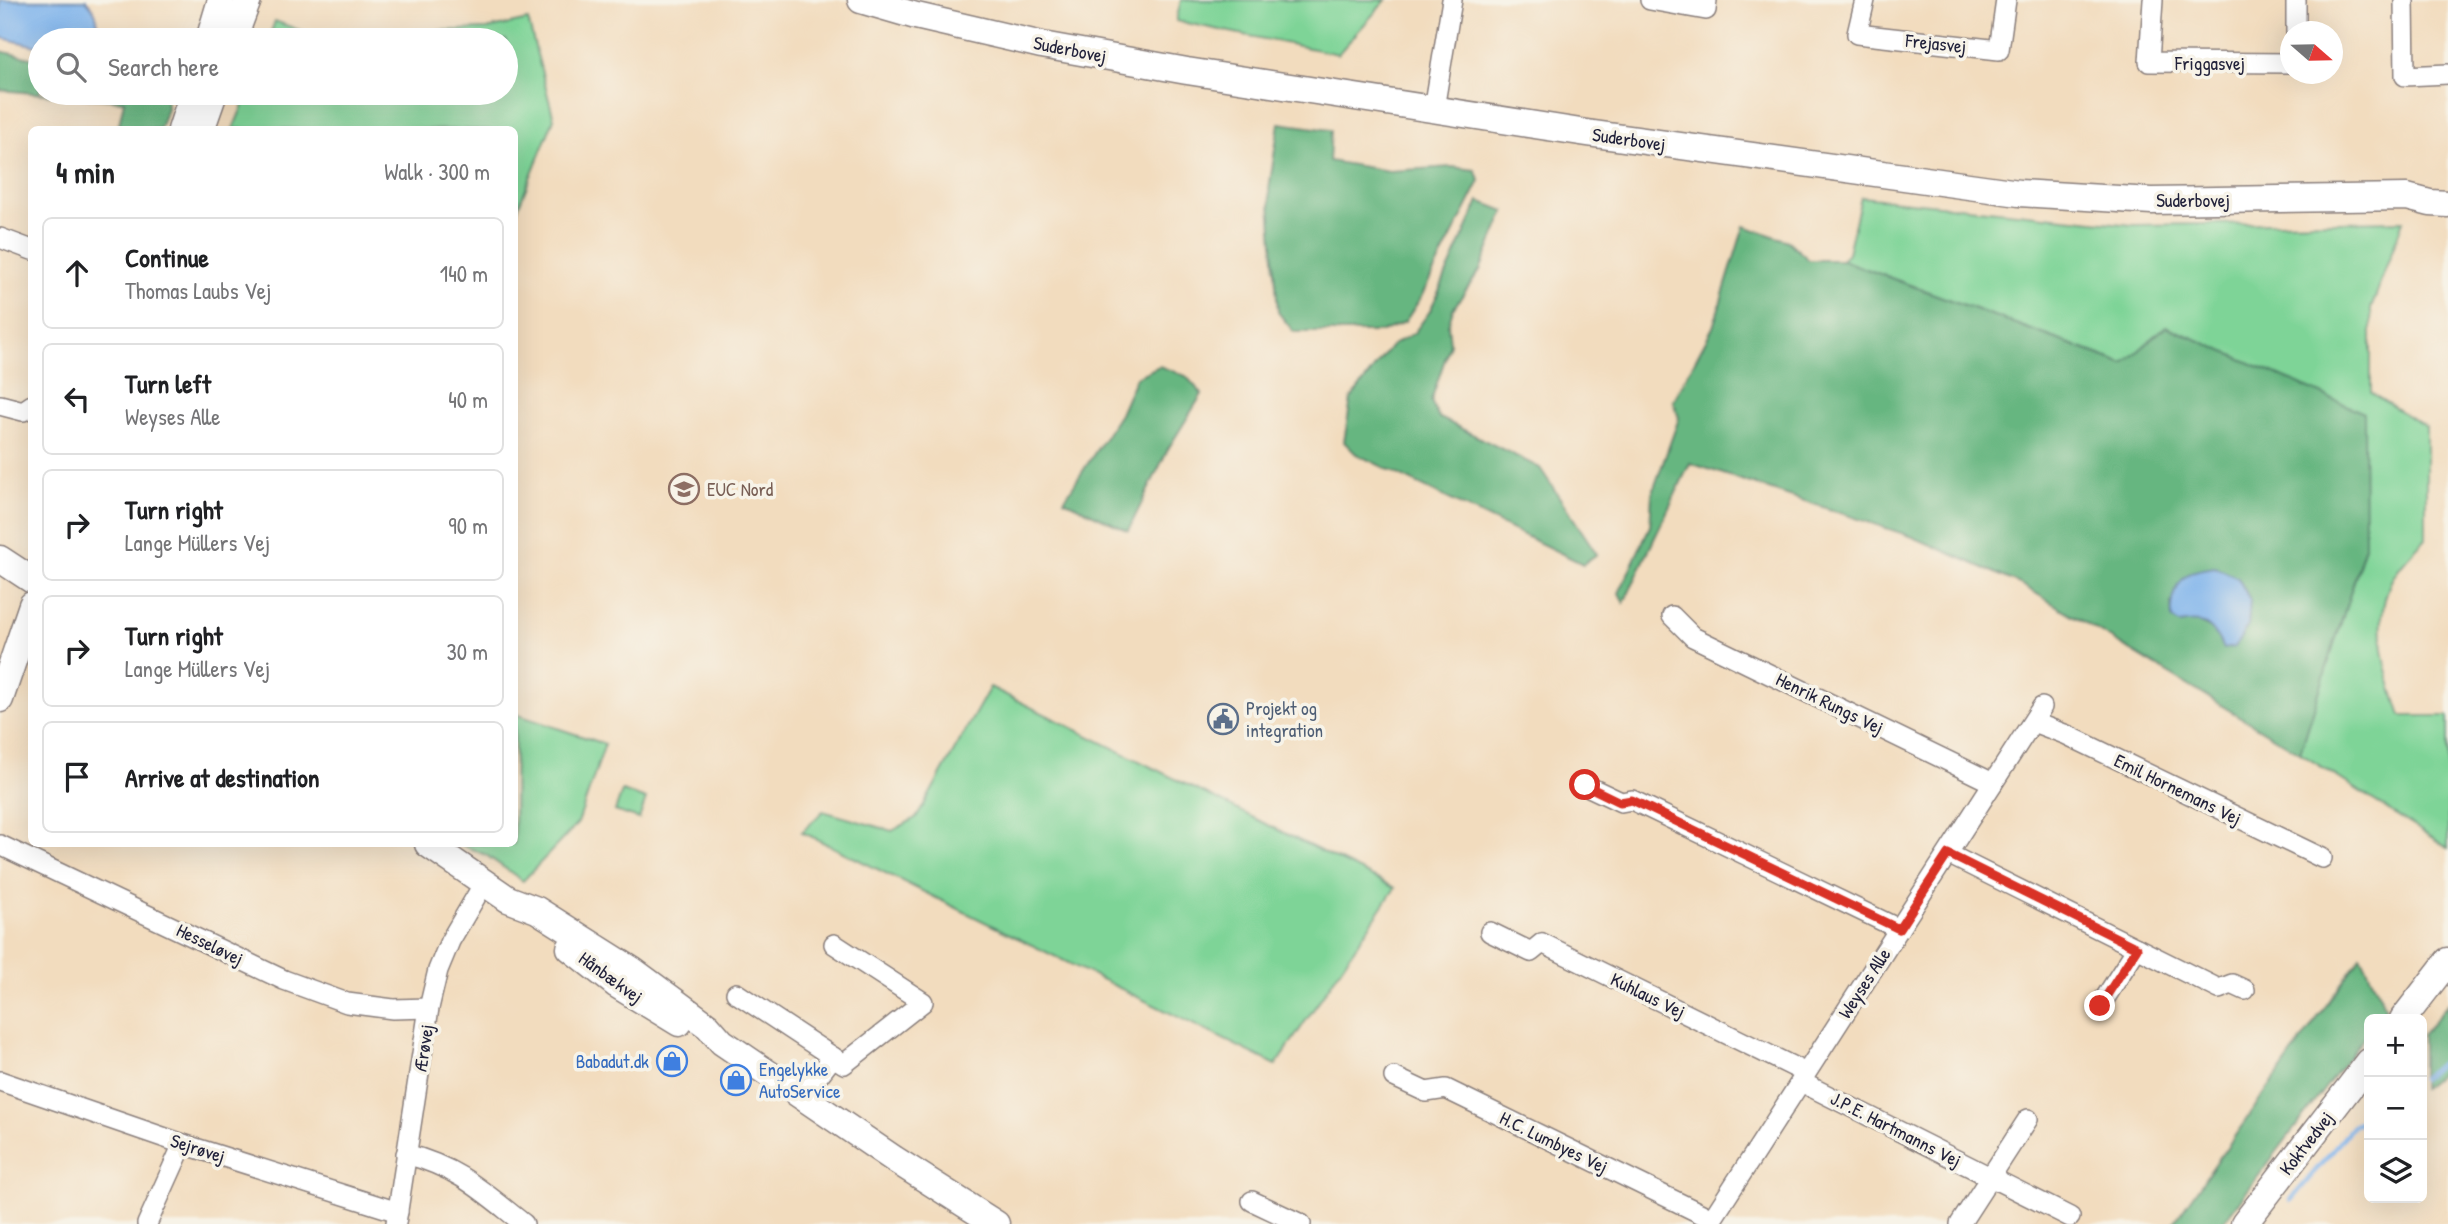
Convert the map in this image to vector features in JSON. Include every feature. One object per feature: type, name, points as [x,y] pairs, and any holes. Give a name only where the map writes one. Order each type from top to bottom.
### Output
[{"type":"street","points":[[213,28],[221,0]]},
{"type":"street","points":[[238,28],[248,0]]},
{"type":"street","name":"Suderbovej","points":[[861,0],[916,16],[1042,45],[1187,71],[1640,141],[2019,193],[2152,201],[2407,197],[2431,190],[2448,189]]},
{"type":"street","points":[[1434,109],[1452,0]]},
{"type":"street","points":[[1650,0],[1706,10],[1707,0]]},
{"type":"street","name":"Frejasvej","points":[[1865,0],[1857,34],[1999,50],[2006,0]]},
{"type":"street","name":"Friggasvej","points":[[2154,0],[2149,62],[2280,63]]},
{"type":"street","points":[[2296,0],[2296,21]]},
{"type":"street","points":[[2404,0],[2405,76],[2448,74]]},
{"type":"street","points":[[182,126],[189,105]]},
{"type":"street","points":[[202,126],[210,105]]},
{"type":"street","name":"Suderbovej","points":[[2407,197],[2448,204]]},
{"type":"street","points":[[0,238],[28,248]]},
{"type":"street","points":[[0,405],[23,411],[28,408]]},
{"type":"street","points":[[0,559],[28,577]]},
{"type":"street","name":"Henrik Rungs Vej","points":[[1672,616],[1693,637],[1993,783]]},
{"type":"street","points":[[0,699],[28,617]]},
{"type":"street","name":"Weyses Alle","points":[[1710,1222],[2038,714]]},
{"type":"street","name":"Emil Hornemans Vej","points":[[2038,714],[2067,735],[2322,858]]},
{"type":"street","points":[[1585,785],[1620,802],[1632,800],[1899,929]]},
{"type":"street","name":"Hesseløvej","points":[[0,845],[284,980],[347,1003],[393,1009],[429,1008]]},
{"type":"street","name":"Hånbækvej","points":[[432,847],[508,899],[537,909],[632,970],[708,1026],[722,1042],[996,1224]]},
{"type":"street","points":[[1948,854],[2219,989],[2232,984],[2245,990]]},
{"type":"street","name":"Ærøvej","points":[[397,1218],[429,1008],[438,970],[450,941],[484,883]]},
{"type":"street","name":"Kuhlaus Vej","points":[[1490,932],[1531,951],[1542,943],[1804,1077]]},
{"type":"street","points":[[736,993],[844,1064],[923,1002],[834,943]]},
{"type":"street","points":[[2100,1006],[2137,948]]},
{"type":"street","points":[[2407,1014],[2448,961]]},
{"type":"street","points":[[802,1097],[833,1057]]},
{"type":"street","name":"Koktvedvej","points":[[2250,1222],[2364,1069]]},
{"type":"street","name":"H.C. Lumbyes Vej","points":[[1394,1077],[1426,1092],[1446,1089],[1710,1222]]},
{"type":"street","name":"J.P.E. Hartmanns Vej","points":[[1804,1077],[1990,1177],[2072,1214]]},
{"type":"street","name":"Sejrøvej","points":[[0,1081],[397,1218]]},
{"type":"street","points":[[1960,1224],[2028,1119]]},
{"type":"street","points":[[148,1224],[183,1144]]},
{"type":"street","points":[[406,1154],[449,1169],[473,1183],[524,1224]]},
{"type":"street","points":[[1252,1201],[1301,1224]]},
{"type":"green space","points":[[1181,0],[1386,0],[1338,54],[1176,21]]},
{"type":"green space","points":[[528,20],[554,119],[518,208],[518,126],[234,126],[243,105],[518,105],[518,28],[492,28]]},
{"type":"green space","points":[[275,21],[294,28],[272,28]]},
{"type":"green space","points":[[0,51],[28,57],[28,92],[0,90]]},
{"type":"green space","points":[[123,105],[167,105],[161,126],[119,126]]},
{"type":"green space","points":[[1279,123],[1331,130],[1329,161],[1389,171],[1452,167],[1475,170],[1480,181],[1420,299],[1405,322],[1382,332],[1294,332],[1278,312],[1269,189]]},
{"type":"green space","points":[[1861,197],[2133,225],[2403,221],[2371,309],[2371,393],[2426,427],[2426,538],[2395,573],[2389,586],[2382,619],[2383,652],[2401,716],[2448,716],[2448,848],[2300,753],[2365,546],[2124,364],[1842,260],[1848,253]]},
{"type":"green space","points":[[1479,201],[1505,211],[1480,270],[1453,309],[1448,325],[1450,344],[1431,401],[1438,417],[1540,468],[1597,554],[1583,564],[1356,454],[1344,442],[1351,399],[1391,346],[1414,333],[1430,311]]},
{"type":"green space","points":[[1744,226],[1788,241],[1809,260],[1842,260],[2124,364],[2166,326],[2364,413],[2365,546],[2300,753],[2022,585],[1913,537],[1690,463],[1624,603],[1619,593],[1650,526],[1652,494],[1679,418],[1673,401],[1713,327]],"holes":[[[2238,578],[2250,600],[2248,625],[2216,631],[2196,621],[2179,624],[2172,618],[2171,603]]]},
{"type":"green space","points":[[1159,366],[1186,376],[1202,394],[1168,449],[1128,531],[1064,500],[1120,414],[1136,377]]},
{"type":"green space","points":[[990,687],[1395,888],[1276,1065],[802,832],[823,811],[892,831],[917,817]]},
{"type":"green space","points":[[518,715],[605,744],[578,823],[523,881],[486,855],[466,847],[518,847]]},
{"type":"green space","points":[[622,791],[646,799],[639,819],[615,811]]},
{"type":"green space","points":[[2361,956],[2386,1008],[2381,1014],[2364,1014],[2364,1037],[2222,1224],[2173,1224]]},
{"type":"green space","points":[[2448,1004],[2448,1067],[2427,1084],[2427,1077],[2427,1029]]},
{"type":"water","points":[[0,0],[86,0],[96,14],[96,28],[28,28],[28,44],[0,37]]},
{"type":"water","points":[[2215,567],[2238,578],[2250,600],[2248,625],[2235,647],[2223,649],[2212,629],[2202,623],[2179,624],[2172,619],[2173,599],[2186,576],[2194,571]]},
{"type":"waterway","points":[[2424,1077],[2448,1060]]},
{"type":"waterway","points":[[2291,1200],[2352,1127],[2364,1120]]},
{"type":"place","name":"EUC Nord","points":[[684,489]]},
{"type":"place","name":"Projekt og integration","points":[[1223,719]]},
{"type":"place","name":"Babadut.dk","points":[[672,1061]]},
{"type":"place","name":"Engelykke AutoService","points":[[736,1080]]},
{"type":"route","points":[[1585,785],[1620,802],[1632,800],[1899,929],[1948,854],[2137,948],[2100,1006]]}]
